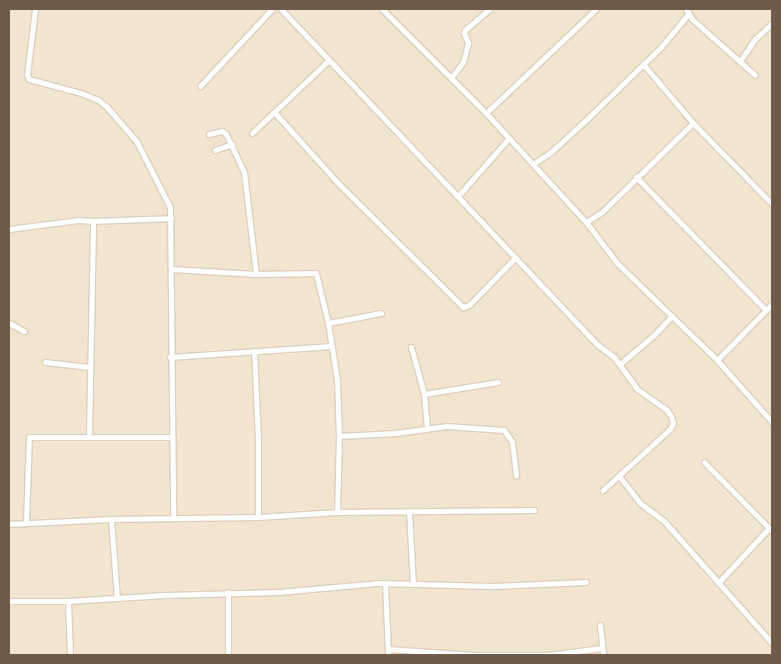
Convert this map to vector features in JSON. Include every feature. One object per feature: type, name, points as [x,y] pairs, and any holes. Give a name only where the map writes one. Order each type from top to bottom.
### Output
[{"type":"street","points":[[35,9],[27,75],[29,79],[81,93],[98,100],[120,119],[137,142],[170,207],[173,518]]},
{"type":"street","points":[[200,86],[272,9]]},
{"type":"street","points":[[281,9],[598,345],[620,364],[637,389],[667,410],[673,423],[670,429],[656,444],[603,490]]},
{"type":"street","points":[[382,9],[486,113],[586,222],[617,263],[717,360],[772,422]]},
{"type":"street","points":[[451,78],[461,66],[468,45],[464,34],[465,30],[488,9]]},
{"type":"street","points":[[486,113],[596,9]]},
{"type":"street","points":[[533,164],[573,132],[661,47],[688,11],[755,75]]},
{"type":"street","points":[[740,61],[755,39],[772,23]]},
{"type":"street","points":[[252,133],[328,61]]},
{"type":"street","points":[[643,64],[693,122],[772,204]]},
{"type":"street","points":[[275,113],[339,184],[463,307],[469,305],[515,258]]},
{"type":"street","points":[[586,222],[602,212],[693,122]]},
{"type":"street","points":[[208,134],[222,131],[232,144],[246,182],[256,274]]},
{"type":"street","points":[[458,196],[509,138]]},
{"type":"street","points":[[215,150],[232,144]]},
{"type":"street","points":[[636,177],[766,310]]},
{"type":"street","points":[[9,229],[78,220],[171,218]]},
{"type":"street","points":[[89,435],[93,221]]},
{"type":"street","points":[[171,269],[256,274],[316,272],[328,323],[337,380],[339,436],[338,512]]},
{"type":"street","points":[[717,360],[772,304]]},
{"type":"street","points":[[328,323],[382,313]]},
{"type":"street","points":[[620,364],[655,334],[672,316]]},
{"type":"street","points":[[9,323],[24,331]]},
{"type":"street","points":[[170,357],[332,346]]},
{"type":"street","points":[[411,347],[424,394],[427,427]]},
{"type":"street","points":[[254,351],[258,438],[258,517]]},
{"type":"street","points":[[45,362],[90,367]]},
{"type":"street","points":[[424,394],[498,382]]},
{"type":"street","points":[[339,436],[396,433],[427,427],[504,430],[512,442],[516,476]]},
{"type":"street","points":[[26,522],[29,437],[89,435],[171,437]]},
{"type":"street","points":[[704,462],[771,530],[718,583]]},
{"type":"street","points":[[619,476],[634,496],[664,521],[772,643]]},
{"type":"street","points":[[9,524],[111,519],[258,517],[338,512],[534,510]]},
{"type":"street","points":[[409,511],[412,584]]},
{"type":"street","points":[[111,519],[117,598]]},
{"type":"street","points":[[9,601],[68,601],[228,592],[279,592],[385,583],[426,586],[493,586],[586,582]]},
{"type":"street","points":[[385,583],[388,655]]},
{"type":"street","points":[[228,592],[228,655]]},
{"type":"street","points":[[68,601],[70,655]]},
{"type":"street","points":[[600,625],[603,655]]},
{"type":"street","points":[[388,648],[474,655],[548,655],[602,648]]},
{"type":"shaded area","points":[[9,9],[772,9],[772,655],[9,655]]}]
